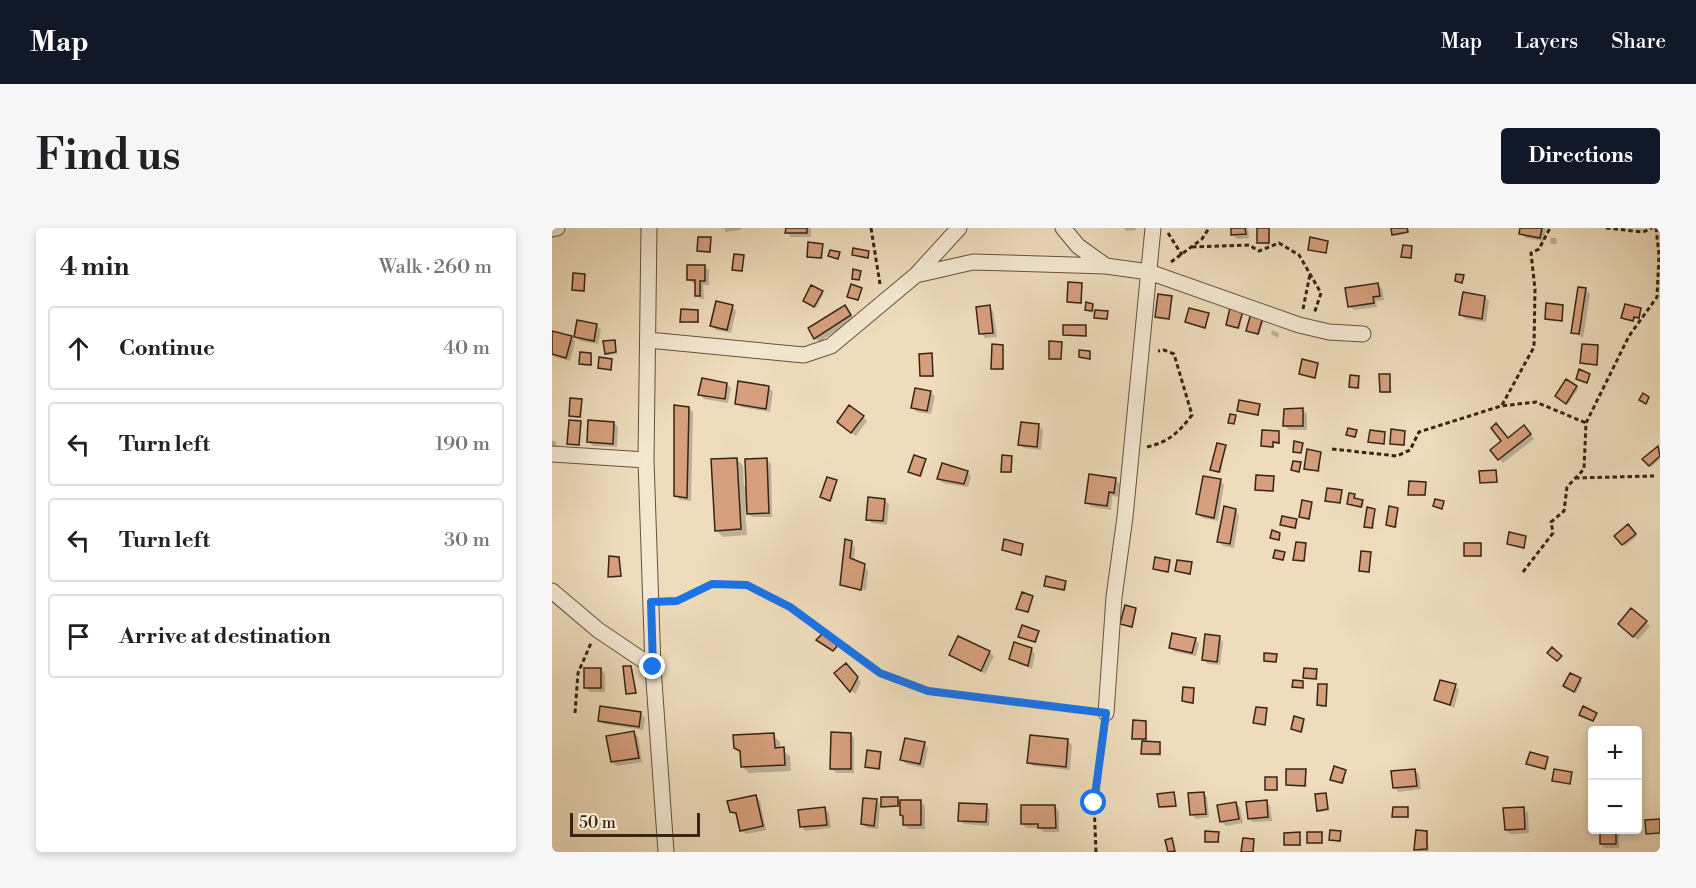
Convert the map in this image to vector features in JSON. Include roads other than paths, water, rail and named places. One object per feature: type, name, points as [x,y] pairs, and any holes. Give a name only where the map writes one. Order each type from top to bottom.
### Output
[{"type":"street","points":[[552,229],[557,228]]},
{"type":"street","points":[[649,228],[646,460],[653,667],[666,852]]},
{"type":"street","points":[[648,340],[804,355],[831,346],[916,275],[959,228]]},
{"type":"street","points":[[1063,228],[1078,246],[1106,266]]},
{"type":"street","points":[[1106,713],[1114,597],[1125,517],[1153,228]]},
{"type":"street","points":[[916,275],[973,262],[1106,266],[1149,272],[1304,327],[1363,334]]},
{"type":"street","points":[[552,454],[646,460]]},
{"type":"street","points":[[552,591],[598,630],[653,667]]}]
